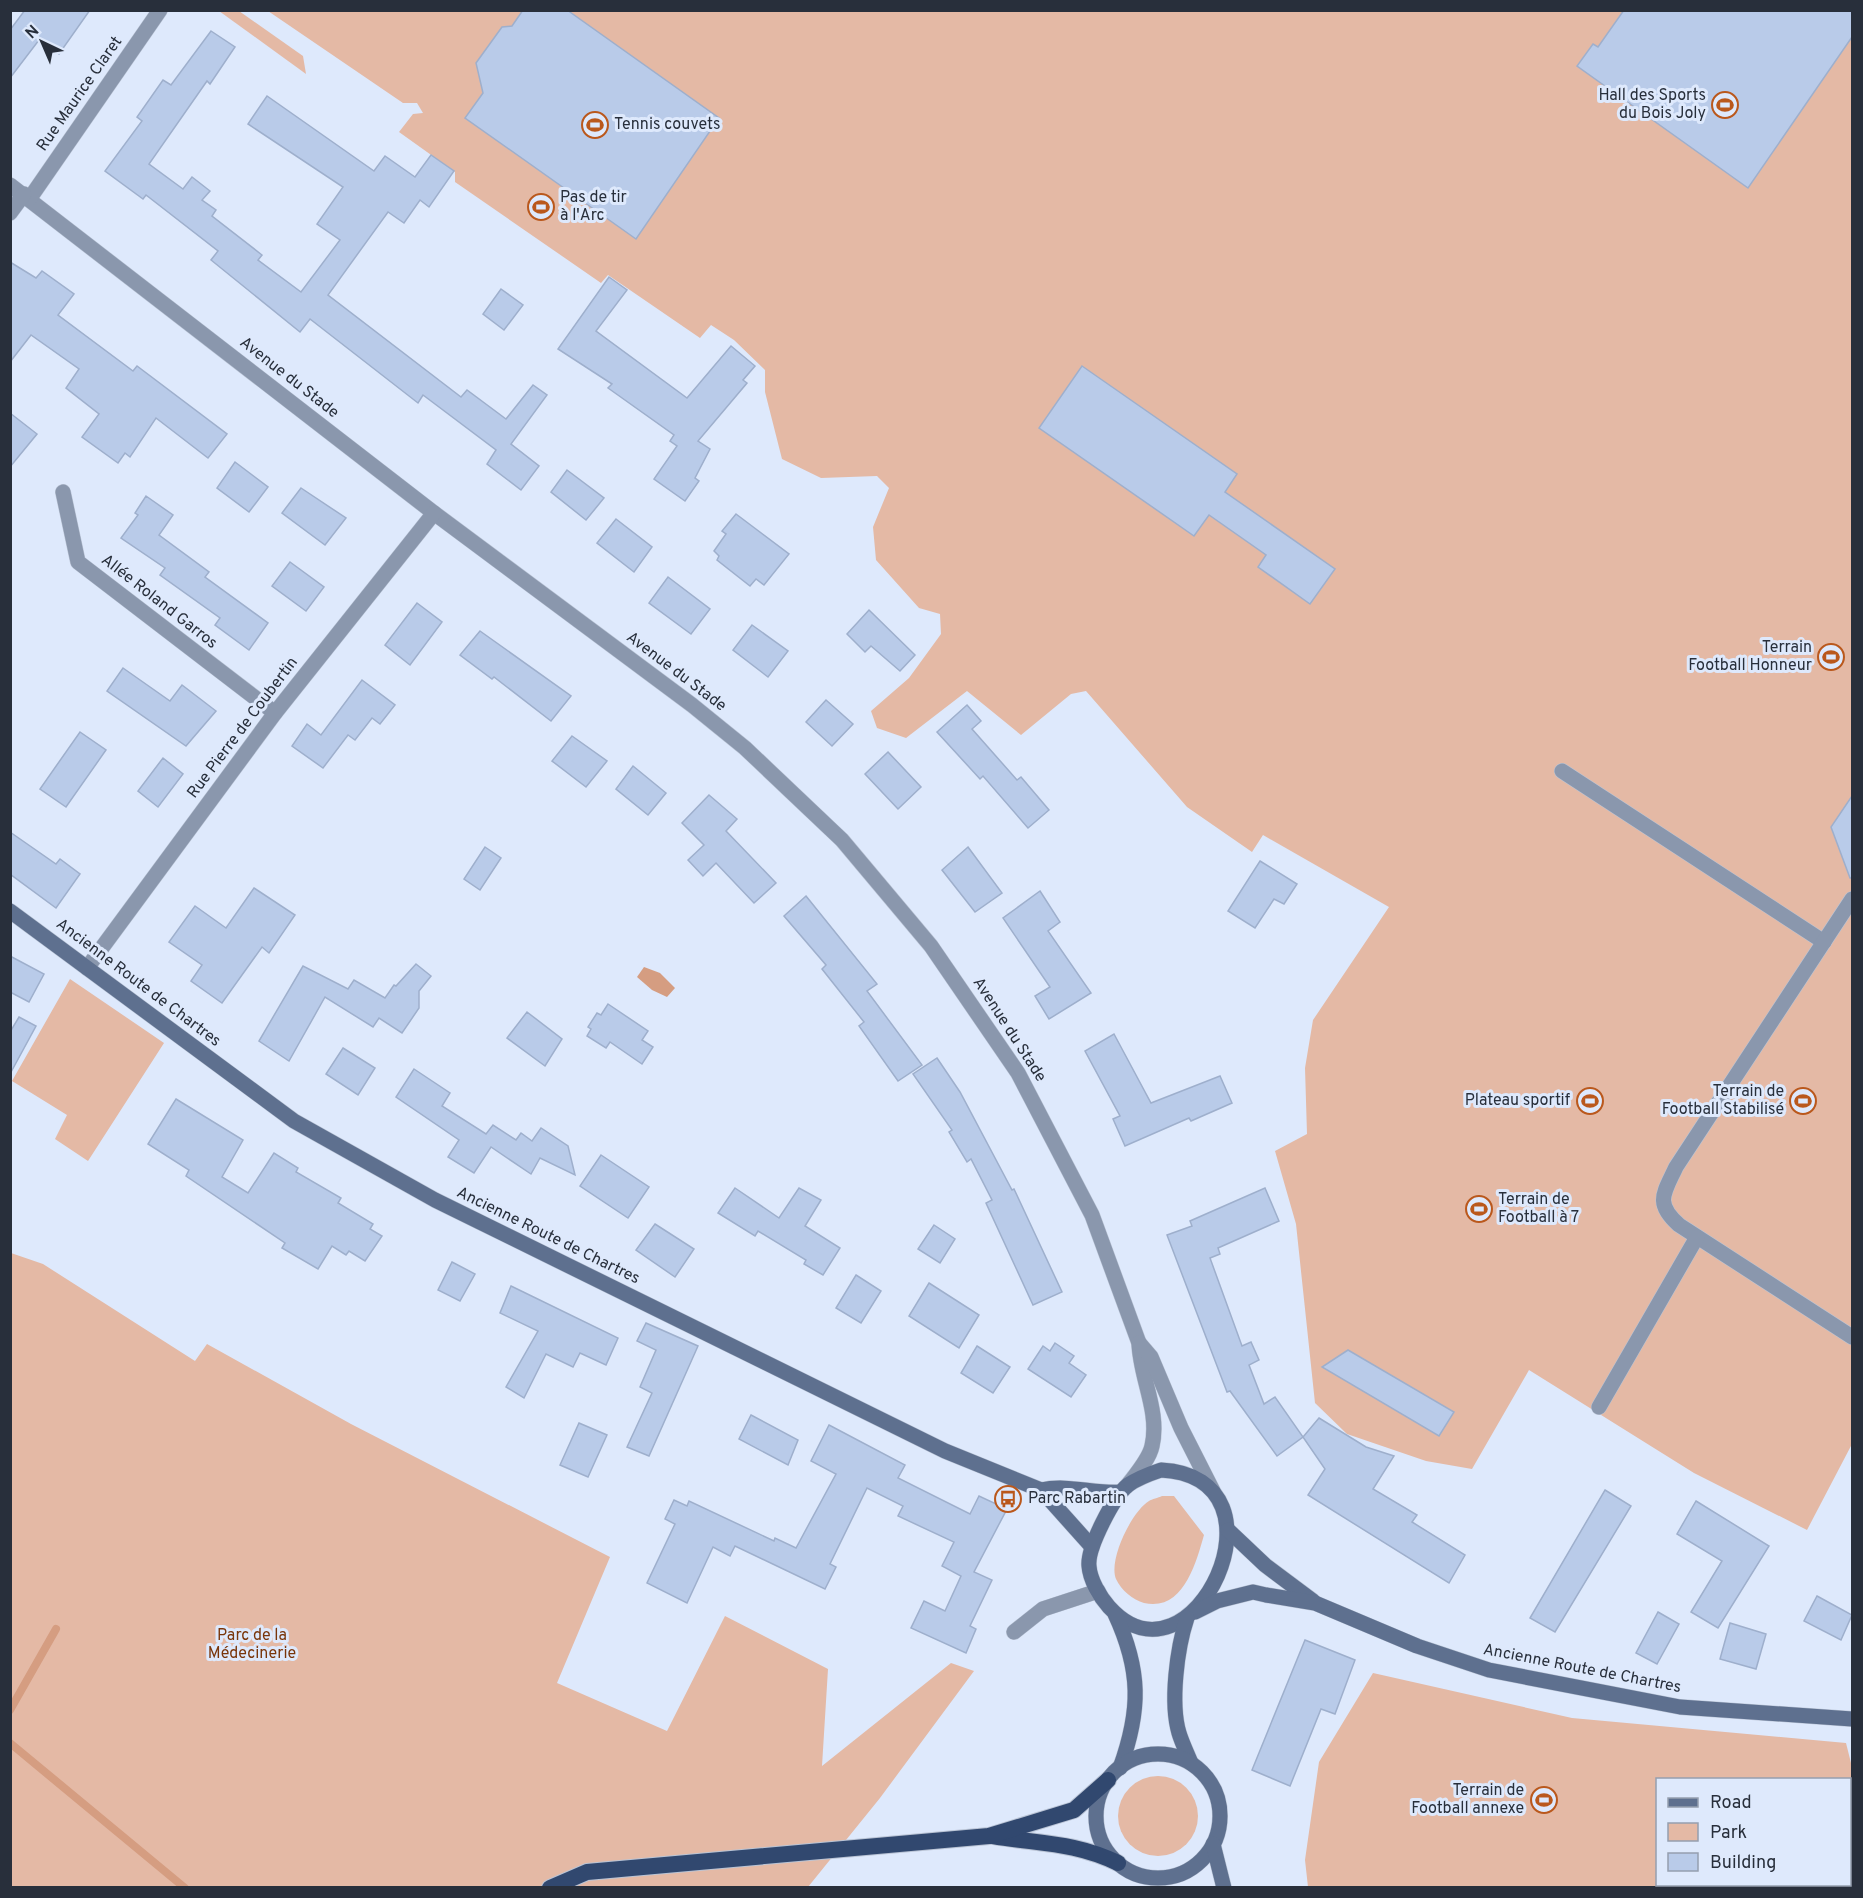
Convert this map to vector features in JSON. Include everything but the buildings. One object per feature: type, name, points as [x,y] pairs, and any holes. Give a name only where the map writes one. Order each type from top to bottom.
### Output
[{"type":"highway","points":[[550,1887],[587,1872],[989,1836],[1074,1810],[1108,1780]]},
{"type":"highway","points":[[989,1836],[1030,1842],[1061,1843],[1092,1851],[1118,1863]]},
{"type":"main road","name":"Ancienne Route de Chartres","points":[[10,911],[294,1121],[435,1200],[945,1451],[1041,1490],[1092,1547]]},
{"type":"main road","points":[[1041,1490],[1057,1486],[1105,1493],[1124,1489],[1161,1470],[1176,1470],[1203,1483],[1214,1494],[1226,1513],[1228,1530],[1214,1584],[1191,1615],[1176,1666],[1178,1731],[1191,1763]]},
{"type":"main road","points":[[1120,1768],[1135,1725],[1136,1697],[1133,1666],[1115,1614],[1098,1591],[1089,1566],[1092,1547],[1124,1489]]},
{"type":"main road","name":"Ancienne Route de Chartres","points":[[1228,1530],[1265,1565],[1315,1603]]},
{"type":"main road","name":"Ancienne Route de Chartres","points":[[1191,1615],[1217,1601],[1253,1592],[1315,1603],[1417,1646],[1489,1670],[1680,1707],[1852,1719]]},
{"type":"main road","points":[[1115,1614],[1136,1627],[1154,1630],[1191,1615]]},
{"type":"main road","points":[[1134,1873],[1152,1877],[1171,1876],[1188,1870],[1203,1859],[1213,1844],[1219,1827],[1220,1809],[1215,1791],[1205,1775],[1191,1763],[1174,1756],[1155,1754],[1136,1758],[1120,1768],[1108,1780],[1096,1805],[1095,1823],[1101,1840],[1118,1863],[1134,1873],[1149,1887]]},
{"type":"main road","points":[[1213,1844],[1224,1887]]},
{"type":"street","name":"Rue Maurice Claret","points":[[10,213],[27,196],[160,10]]},
{"type":"street","name":"Avenue du Stade","points":[[10,185],[434,513],[745,748],[842,840],[887,892],[966,994],[1018,1073],[1092,1215],[1139,1343],[1140,1363],[1154,1416],[1152,1447],[1124,1489]]},
{"type":"street","name":"Allée Roland Garros","points":[[63,492],[78,562],[185,647],[274,713]]},
{"type":"street","name":"Rue Pierre de Coubertin","points":[[87,968],[274,713],[434,513]]},
{"type":"street","points":[[1562,771],[1824,942]]},
{"type":"street","points":[[1851,906],[1824,942],[1676,1167],[1662,1196],[1665,1212],[1697,1237],[1852,1337]]},
{"type":"street","points":[[1599,1407],[1697,1237]]},
{"type":"street","name":"Avenue du Stade","points":[[1139,1343],[1151,1357],[1196,1461],[1214,1494]]},
{"type":"street","points":[[1014,1632],[1042,1609],[1098,1591]]},
{"type":"green space","points":[[219,11],[239,11],[303,56],[306,74]]},
{"type":"green space","points":[[268,11],[1852,11],[1852,1444],[1807,1530],[1694,1473],[1529,1370],[1472,1469],[1426,1461],[1347,1434],[1315,1403],[1296,1224],[1275,1151],[1307,1134],[1305,1068],[1313,1020],[1389,907],[1263,835],[1252,852],[1187,807],[1086,691],[1071,694],[1021,735],[967,691],[906,738],[877,728],[871,711],[909,678],[941,634],[940,614],[919,608],[876,560],[873,527],[889,488],[877,476],[821,478],[782,459],[765,392],[765,370],[734,340],[711,325],[700,338],[608,275],[601,283],[455,182],[455,172],[399,132],[413,114],[423,113],[417,103],[403,103]]},
{"type":"green space","points":[[70,979],[164,1043],[88,1161],[55,1139],[67,1115],[12,1081]]},
{"type":"green space","name":"Parc de la Médecinerie","points":[[11,1253],[43,1264],[195,1361],[207,1344],[351,1424],[610,1557],[557,1683],[667,1731],[725,1616],[828,1669],[822,1766],[951,1663],[974,1671],[880,1798],[808,1887],[11,1888]]},
{"type":"green space","points":[[1162,1496],[1174,1496],[1204,1535],[1192,1571],[1178,1593],[1169,1600],[1157,1604],[1144,1603],[1128,1594],[1118,1583],[1114,1571],[1115,1560],[1129,1525],[1142,1506]]},
{"type":"green space","points":[[1373,1673],[1572,1718],[1846,1743],[1852,1767],[1852,1887],[1308,1887],[1305,1860],[1319,1762]]},
{"type":"green space","points":[[1150,1776],[1166,1776],[1187,1787],[1198,1808],[1198,1824],[1187,1845],[1166,1856],[1150,1856],[1136,1850],[1124,1838],[1118,1824],[1118,1808],[1124,1794],[1136,1782]]},
{"type":"shaded area","points":[[644,967],[660,973],[675,988],[667,997],[652,990],[637,977]]},
{"type":"waterway","points":[[10,1710],[56,1629]]},
{"type":"waterway","points":[[10,1743],[185,1888]]},
{"type":"place","name":"Hall des Sports du Bois Joly","points":[[1725,105]]},
{"type":"place","name":"Tennis couvets","points":[[595,125]]},
{"type":"place","name":"Pas de tir à l'Arc","points":[[541,207]]},
{"type":"place","name":"Terrain Football Honneur","points":[[1831,657]]},
{"type":"place","name":"Plateau sportif","points":[[1590,1101]]},
{"type":"place","name":"Terrain de Football Stabilisé","points":[[1803,1101]]},
{"type":"place","name":"Terrain de Football à 7","points":[[1479,1209]]},
{"type":"place","name":"Parc Rabartin","points":[[1008,1499]]},
{"type":"place","name":"Terrain de Football annexe","points":[[1544,1800]]}]
